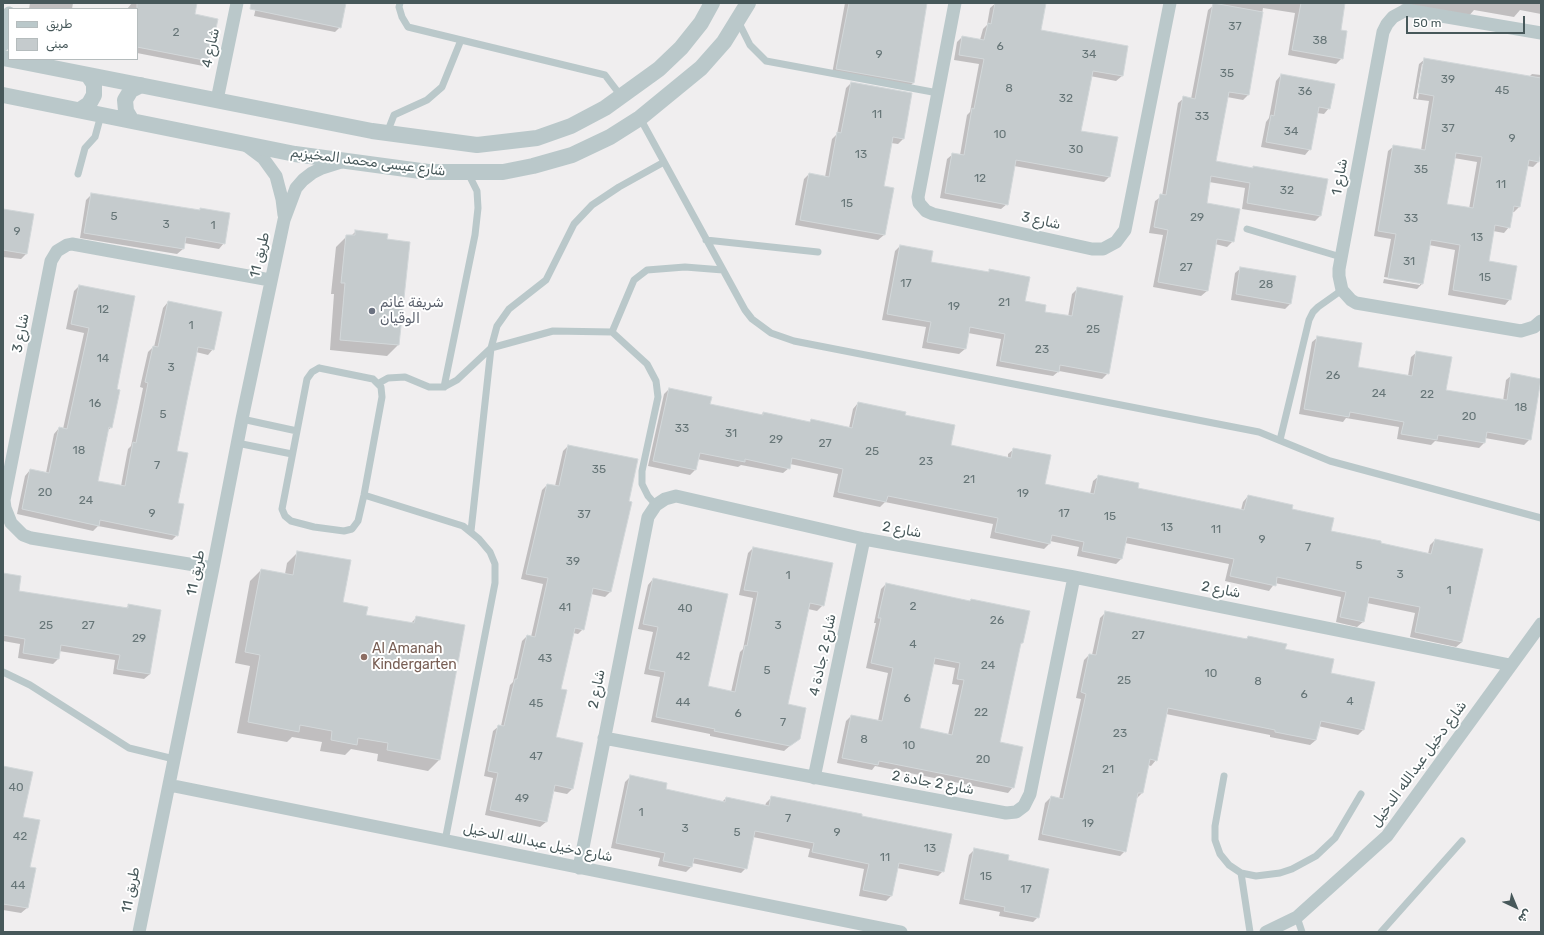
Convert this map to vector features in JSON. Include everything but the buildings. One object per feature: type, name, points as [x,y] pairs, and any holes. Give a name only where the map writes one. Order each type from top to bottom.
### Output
[{"type":"street","name":"شارع 4","points":[[216,100],[237,3]]},
{"type":"street","points":[[13,60],[387,133],[477,145],[537,138],[571,126],[605,108],[659,68],[681,48],[701,23],[712,3]]},
{"type":"street","name":"شارع عيسى محمد المخيزيم","points":[[3,95],[295,154],[428,172],[503,172],[533,166],[572,155],[610,137],[640,118],[701,68],[724,42],[748,3]]},
{"type":"street","name":"شارع 3","points":[[955,3],[918,197],[919,203],[926,211],[933,214],[1092,249],[1104,249],[1116,242],[1125,230],[1170,3]]},
{"type":"street","name":"شارع 1","points":[[1342,290],[1339,276],[1341,257],[1383,32],[1387,24],[1393,17],[1406,10],[1541,34]]},
{"type":"street","points":[[3,45],[8,18]]},
{"type":"street","points":[[80,110],[89,104],[94,95],[94,84],[88,75]]},
{"type":"street","points":[[132,121],[126,111],[125,100],[131,90],[141,85]]},
{"type":"street","name":"طريق 11","points":[[243,144],[255,151],[276,176],[282,199],[284,220]]},
{"type":"street","name":"طريق 11","points":[[139,932],[270,280],[284,220],[296,188],[303,180],[322,168],[343,161]]},
{"type":"street","name":"شارع 3","points":[[213,568],[31,538],[17,529],[7,516],[4,500],[22,407],[51,261],[57,251],[61,248],[72,244],[270,280]]},
{"type":"street","points":[[1342,290],[1351,300],[1356,303],[1514,330],[1528,330],[1541,321]]},
{"type":"street","name":"شارع 2","points":[[579,868],[648,517],[656,505],[665,499],[676,496],[864,539],[1074,577],[1510,665]]},
{"type":"street","name":"شارع 2 جادة 4","points":[[814,778],[864,539]]},
{"type":"street","name":"شارع 2 جادة 2","points":[[604,738],[1006,813],[1016,812],[1024,806],[1030,794],[1074,577]]},
{"type":"street","name":"شارع دخيل عبدالله الدخيل","points":[[1266,932],[1297,917],[1386,836],[1541,624]]},
{"type":"street","name":"شارع دخيل عبدالله الدخيل","points":[[168,785],[901,932]]},
{"type":"lane","points":[[400,3],[399,7],[402,17],[408,27],[605,75],[622,96]]},
{"type":"lane","points":[[738,21],[750,45],[766,61],[938,93]]},
{"type":"lane","points":[[387,133],[394,115],[427,100],[442,88],[461,40]]},
{"type":"lane","points":[[78,174],[85,148],[95,137],[101,114]]},
{"type":"lane","points":[[640,118],[745,310],[752,319],[766,330],[782,338],[1258,432],[1330,461],[1541,518]]},
{"type":"lane","points":[[471,531],[491,348],[497,326],[509,309],[546,280],[574,224],[592,204],[664,162]]},
{"type":"lane","points":[[444,387],[475,235],[478,208],[477,191],[468,173]]},
{"type":"lane","points":[[1247,229],[1341,257]]},
{"type":"lane","points":[[706,240],[818,252]]},
{"type":"lane","points":[[612,332],[634,280],[647,270],[685,266],[723,270]]},
{"type":"lane","points":[[1280,440],[1308,320],[1318,307],[1342,290]]},
{"type":"lane","points":[[379,383],[388,378],[405,377],[429,387],[444,387],[457,380],[491,348],[553,331],[612,332],[648,364],[656,381],[658,397],[642,471],[642,484],[648,496],[656,505]]},
{"type":"lane","points":[[319,368],[374,379],[379,383],[382,397],[358,521],[352,530],[344,531],[314,527],[291,521],[285,516],[282,509],[307,379],[312,372],[319,368]]},
{"type":"lane","points":[[242,419],[297,431]]},
{"type":"lane","points":[[237,444],[292,454]]},
{"type":"lane","points":[[364,494],[464,526],[471,531],[490,552],[495,564],[495,583],[445,841]]},
{"type":"lane","points":[[3,672],[30,685],[129,748],[174,759]]},
{"type":"lane","points":[[1224,776],[1215,826],[1215,840],[1220,854],[1229,865],[1241,873],[1256,876],[1280,873],[1292,869],[1310,860],[1326,848],[1335,838],[1361,794]]},
{"type":"lane","points":[[1381,932],[1462,841]]},
{"type":"lane","points":[[1241,873],[1250,932]]},
{"type":"lane","points":[[1297,917],[1302,932]]},
{"type":"place","name":"شريفة غانم الوقيان","points":[[372,311]]},
{"type":"place","name":"Al Amanah Kindergarten","points":[[364,657]]}]
